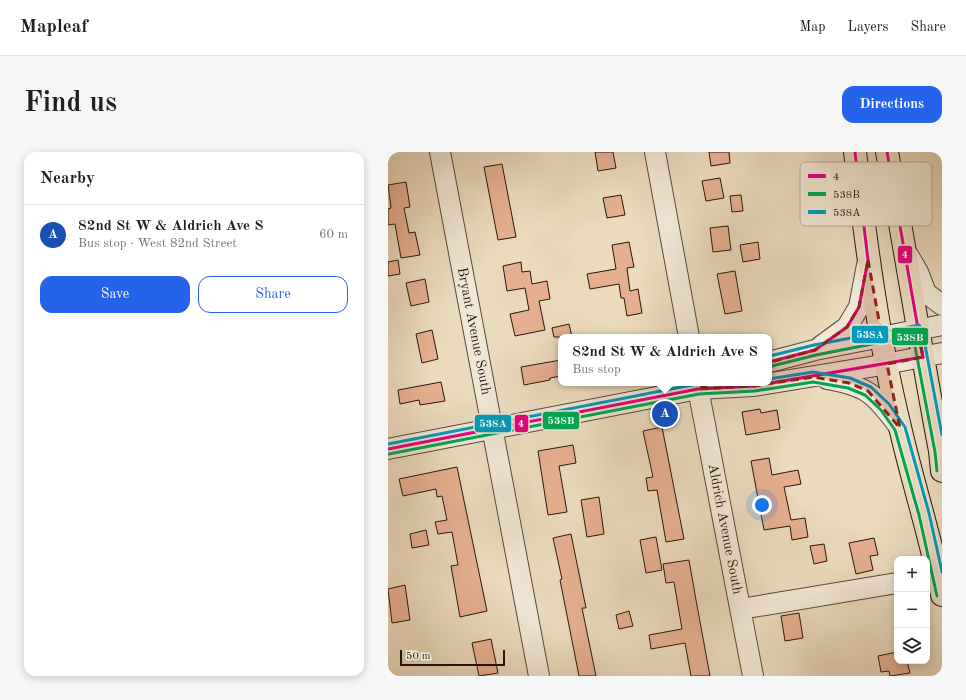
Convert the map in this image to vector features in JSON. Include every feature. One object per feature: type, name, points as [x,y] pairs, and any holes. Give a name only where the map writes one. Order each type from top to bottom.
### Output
[{"type":"main road","points":[[855,152],[856,162]]},
{"type":"main road","points":[[887,152],[889,162]]},
{"type":"main road","points":[[864,226],[868,260],[887,364],[900,428],[924,514],[936,583]]},
{"type":"main road","points":[[901,226],[917,330],[932,355],[942,471]]},
{"type":"street","name":"Bryant Avenue South","points":[[440,152],[539,676]]},
{"type":"street","points":[[655,152],[688,334]]},
{"type":"street","points":[[906,252],[918,272],[926,293],[942,305]]},
{"type":"street","points":[[815,350],[847,327],[860,307],[868,260]]},
{"type":"street","points":[[772,361],[815,350],[942,325]]},
{"type":"street","points":[[772,383],[932,355]]},
{"type":"street","points":[[813,377],[849,383],[868,391],[885,407],[900,428]]},
{"type":"street","points":[[388,449],[698,386]]},
{"type":"street","name":"Aldrich Avenue South","points":[[703,386],[740,609],[753,676]]},
{"type":"street","points":[[740,609],[894,583]]},
{"type":"highlighted area","points":[[868,260],[882,337],[917,330],[923,357],[887,364],[900,428],[868,391],[849,383],[813,377],[754,386],[698,389],[749,368],[815,350],[847,327],[859,307]]},
{"type":"building","points":[[595,152],[613,152],[616,168],[598,171]]},
{"type":"building","points":[[709,152],[729,152],[730,163],[711,166]]},
{"type":"building","points":[[502,164],[516,237],[498,240],[484,167]]},
{"type":"building","points":[[720,178],[724,198],[706,201],[702,181]]},
{"type":"building","points":[[406,182],[410,207],[404,208],[409,233],[415,232],[420,255],[401,258],[395,224],[388,225],[388,209],[391,208],[388,185]]},
{"type":"building","points":[[621,195],[625,215],[607,218],[603,198]]},
{"type":"building","points":[[741,195],[743,211],[732,212],[730,196]]},
{"type":"building","points":[[728,226],[731,250],[713,252],[710,228]]},
{"type":"building","points":[[629,242],[634,267],[627,268],[630,291],[638,289],[642,313],[627,316],[624,298],[621,298],[619,284],[590,289],[587,274],[616,269],[612,245]]},
{"type":"building","points":[[758,242],[760,259],[743,262],[740,245]]},
{"type":"building","points":[[398,260],[400,274],[388,276],[388,262]]},
{"type":"building","points":[[521,262],[522,272],[530,271],[532,284],[547,281],[550,299],[539,301],[545,330],[515,336],[510,314],[529,310],[525,288],[507,291],[503,266]]},
{"type":"building","points":[[735,271],[742,311],[725,314],[717,274]]},
{"type":"building","points":[[425,279],[429,302],[411,306],[406,283]]},
{"type":"building","points":[[569,324],[571,334],[558,334],[558,337],[554,337],[552,328]]},
{"type":"building","points":[[432,330],[438,359],[422,363],[416,334]]},
{"type":"building","points":[[558,361],[558,377],[550,378],[550,380],[524,385],[521,367]]},
{"type":"building","points":[[441,382],[445,401],[420,405],[419,400],[400,404],[398,390]]},
{"type":"building","points":[[760,409],[761,413],[777,410],[780,429],[746,435],[742,412]]},
{"type":"building","points":[[662,427],[684,539],[666,542],[657,490],[648,491],[646,478],[653,477],[643,431]]},
{"type":"building","points":[[573,445],[576,463],[559,466],[567,512],[548,515],[538,451]]},
{"type":"building","points":[[769,458],[772,475],[798,470],[801,484],[784,487],[791,520],[805,518],[808,537],[792,540],[790,526],[764,530],[751,461]]},
{"type":"building","points":[[457,467],[487,611],[460,617],[451,566],[458,565],[452,532],[438,534],[435,522],[447,520],[442,496],[437,497],[436,489],[403,496],[399,479]]},
{"type":"building","points":[[599,497],[604,534],[587,537],[581,500]]},
{"type":"building","points":[[426,530],[429,545],[412,548],[410,534]]},
{"type":"building","points":[[571,534],[586,608],[582,608],[596,676],[579,676],[560,580],[562,579],[553,538]]},
{"type":"building","points":[[656,537],[662,570],[646,573],[640,540]]},
{"type":"building","points":[[874,538],[878,555],[870,556],[873,570],[856,574],[849,543]]},
{"type":"building","points":[[824,544],[827,561],[814,564],[810,546]]},
{"type":"building","points":[[689,560],[710,676],[691,676],[685,643],[651,649],[649,635],[682,629],[674,582],[666,583],[663,564]]},
{"type":"building","points":[[405,585],[410,620],[392,623],[388,589]]},
{"type":"building","points":[[629,611],[633,626],[619,629],[616,615]]},
{"type":"building","points":[[799,613],[803,638],[785,641],[781,616]]},
{"type":"building","points":[[491,639],[498,673],[479,676],[472,643]]},
{"type":"building","points":[[894,653],[894,664],[908,664],[910,673],[890,676],[889,671],[881,672],[878,656]]},
{"type":"transit line","name":"4","points":[[855,152],[856,162]]},
{"type":"transit line","name":"4","points":[[887,152],[889,162]]},
{"type":"transit line","name":"4","points":[[772,361],[815,350],[847,327],[859,307],[868,260],[864,226]]},
{"type":"transit line","name":"4","points":[[900,226],[923,357]]},
{"type":"transit line","name":"538A","points":[[772,356],[814,345],[919,325],[922,329],[942,435]]},
{"type":"transit line","name":"538B","points":[[772,366],[816,355],[913,336],[935,452],[937,471]]},
{"type":"transit line","name":"4","points":[[772,383],[923,357]]},
{"type":"transit line","name":"538A","points":[[772,379],[813,372],[850,378],[871,387],[889,404],[905,427],[929,513],[942,572]]},
{"type":"transit line","name":"538B","points":[[389,454],[699,394],[755,391],[813,382],[848,388],[865,395],[881,410],[895,430],[919,515],[937,596]]},
{"type":"transit line","name":"538A","points":[[388,444],[687,386]]},
{"type":"transit line","name":"4","points":[[388,449],[698,389],[754,386]]},
{"type":"place","name":"82nd St W & Aldrich Ave S","points":[[665,414]]}]
